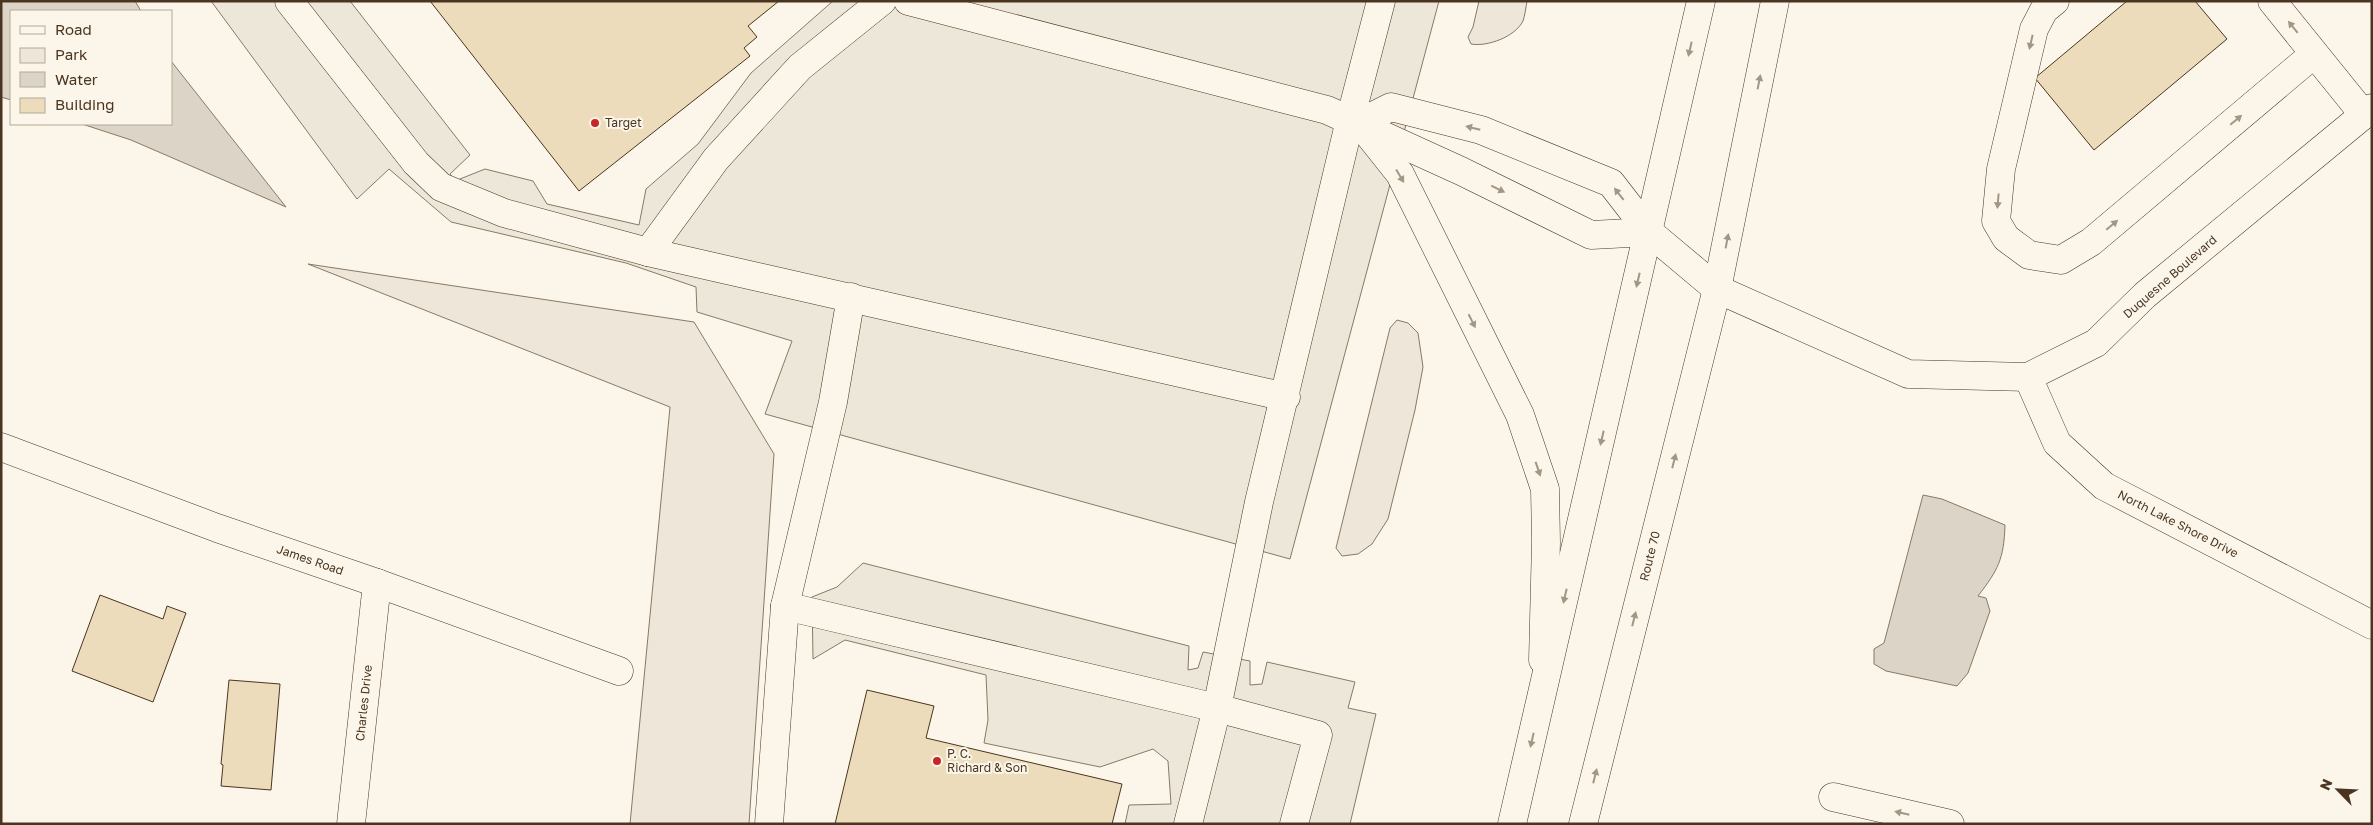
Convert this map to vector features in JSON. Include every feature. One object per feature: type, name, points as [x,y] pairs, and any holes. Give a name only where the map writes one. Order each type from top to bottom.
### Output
[{"type":"main road","points":[[289,1],[416,163],[441,187],[504,213],[648,252],[1286,397]]},
{"type":"main road","points":[[648,252],[716,159],[800,68],[882,1]]},
{"type":"main road","points":[[908,1],[1327,110],[1355,121],[1591,234],[1649,232]]},
{"type":"main road","points":[[1188,824],[1217,708],[1259,502],[1355,121],[1381,1]]},
{"type":"main road","points":[[1512,824],[1701,1]]},
{"type":"main road","name":"Route 70","points":[[1585,821],[1717,289],[1775,1]]},
{"type":"main road","points":[[2055,1],[2044,10],[2034,29],[2001,169],[1996,221],[2006,238],[2029,255],[2061,260],[2091,242],[2314,54]]},
{"type":"main road","points":[[2272,1],[2314,54],[2368,111]]},
{"type":"main road","name":"Duquesne Boulevard","points":[[1355,121],[1392,107],[1481,130],[1611,183],[1649,232],[1717,289],[1908,374],[2028,377],[2096,343],[2145,295],[2368,111]]},
{"type":"main road","points":[[1355,121],[1400,174],[1520,415],[1545,489],[1546,542],[1543,693]]},
{"type":"main road","points":[[768,824],[785,606],[833,402],[851,297]]},
{"type":"main road","name":"North Lake Shore Drive","points":[[2028,377],[2057,443],[2104,486],[2372,625]]},
{"type":"main road","name":"James Road","points":[[1,447],[217,528],[377,583],[619,671]]},
{"type":"main road","name":"Charles Drive","points":[[351,824],[377,583]]},
{"type":"main road","points":[[785,606],[1217,708],[1318,735],[1294,824]]},
{"type":"main road","points":[[1832,798],[1950,824]]},
{"type":"green space","points":[[1479,1],[1527,1],[1523,21],[1514,32],[1500,40],[1478,45],[1471,44],[1468,37],[1473,27]]},
{"type":"green space","points":[[308,264],[694,322],[774,454],[749,824],[630,824],[670,407]]},
{"type":"green space","points":[[1397,320],[1408,323],[1418,333],[1423,367],[1415,410],[1388,519],[1372,544],[1358,554],[1342,556],[1336,548],[1390,328]]},
{"type":"shaded area","points":[[211,1],[350,1],[470,155],[450,174],[455,181],[485,169],[533,181],[547,204],[639,225],[646,189],[698,144],[751,73],[833,1],[1439,1],[1290,559],[765,414],[792,341],[697,312],[696,287],[626,263],[451,222],[389,169],[357,199]]},
{"type":"shaded area","points":[[863,563],[1189,646],[1188,670],[1198,668],[1203,652],[1250,661],[1250,685],[1262,684],[1267,662],[1355,682],[1348,708],[1376,714],[1350,824],[1125,824],[1129,805],[1171,804],[1168,761],[1153,749],[1100,767],[984,743],[988,720],[986,675],[845,640],[813,659],[812,597],[837,587]]},
{"type":"water","points":[[1,1],[135,1],[140,10],[10,10],[10,100],[1,97]]},
{"type":"water","points":[[172,62],[286,207],[131,140],[85,125],[172,125]]},
{"type":"water","points":[[1923,495],[1942,499],[2005,525],[1999,564],[1991,579],[1978,596],[1986,598],[1990,611],[1968,673],[1957,686],[1886,671],[1874,664],[1874,649],[1884,643]]},
{"type":"building","name":"Target","points":[[430,1],[779,1],[748,26],[757,37],[744,48],[750,56],[579,191]]},
{"type":"building","points":[[2127,1],[2195,1],[2227,39],[2094,150],[2035,78]]},
{"type":"building","points":[[100,595],[163,619],[167,606],[186,613],[153,702],[72,671]]},
{"type":"building","points":[[229,680],[280,684],[271,790],[221,786],[223,765],[221,764]]},
{"type":"building","name":"P. C. Richard & Son","points":[[867,690],[934,706],[926,738],[1122,784],[1112,824],[835,824]]},
{"type":"place","name":"Target","points":[[595,123]]},
{"type":"place","name":"P. C. Richard & Son","points":[[937,761]]}]
